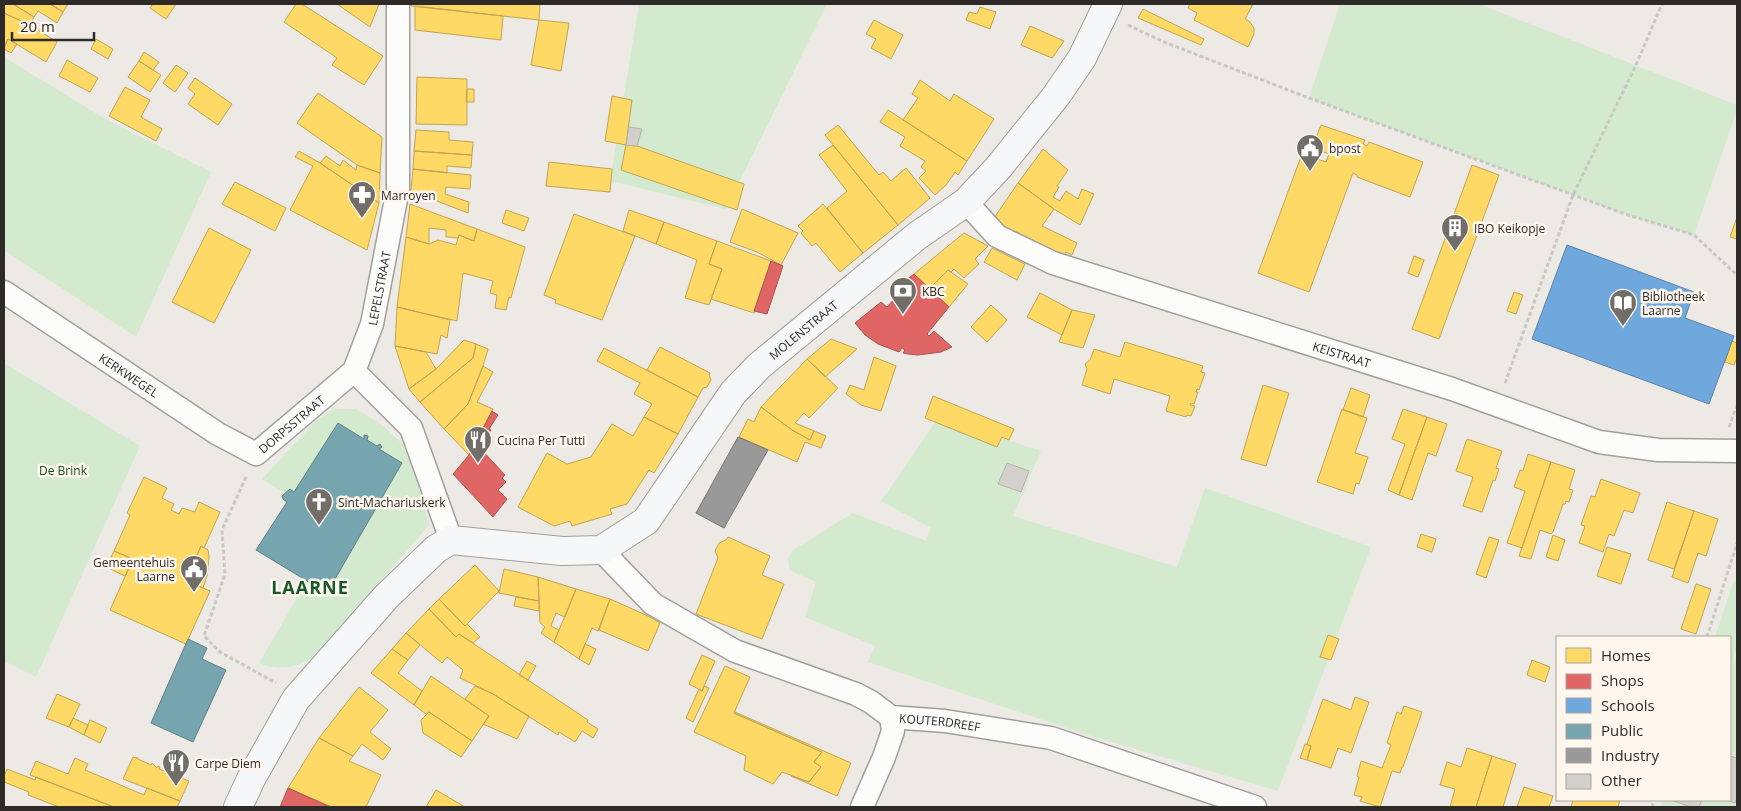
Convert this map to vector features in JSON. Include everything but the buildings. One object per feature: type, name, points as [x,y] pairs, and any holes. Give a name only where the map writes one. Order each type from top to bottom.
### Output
[{"type":"street","name":"LEPELSTRAAT","points":[[354,371],[372,324],[398,189],[398,4]]},
{"type":"street","name":"MOLENSTRAAT","points":[[601,550],[646,521],[733,393],[759,366],[917,236],[966,202],[998,168],[1056,96],[1082,58],[1104,11]]},
{"type":"street","name":"KEISTRAAT","points":[[966,202],[997,236],[1053,262],[1444,386],[1600,442],[1658,450],[1737,451]]},
{"type":"street","name":"KERKWEGEL","points":[[4,292],[218,434],[256,454]]},
{"type":"street","name":"DORPSSTRAAT","points":[[256,454],[354,371]]},
{"type":"street","points":[[354,371],[412,428],[451,540]]},
{"type":"street","points":[[238,807],[251,779],[296,699],[386,596],[436,549],[451,540],[562,551],[601,550]]},
{"type":"street","name":"KOUTERDREEF","points":[[601,550],[653,604],[735,651],[856,694],[871,702],[891,717],[945,721],[1051,738],[1255,807]]},
{"type":"street","points":[[862,807],[893,731],[891,717]]},
{"type":"path","points":[[1496,404],[1573,196],[1636,65],[1662,4]]},
{"type":"path","points":[[1104,11],[1121,22],[1164,42],[1309,98],[1573,196],[1694,235],[1737,275]]},
{"type":"path","name":"DORPSSTRAAT","points":[[256,454],[222,530],[226,574],[204,636],[220,652],[283,687],[296,699]]},
{"type":"path","points":[[1707,636],[1737,543]]},
{"type":"green space","points":[[639,4],[827,4],[726,209],[610,181]]},
{"type":"green space","points":[[1340,4],[1479,4],[1737,105],[1737,110],[1694,235],[1628,215],[1309,98]]},
{"type":"green space","points":[[4,57],[107,120],[211,172],[136,337],[4,250]]},
{"type":"green space","name":"De Brink","points":[[4,363],[140,446],[36,677],[4,661]]},
{"type":"green space","points":[[334,409],[356,409],[381,424],[403,444],[422,497],[429,525],[315,657],[295,666],[281,668],[266,666],[259,663],[307,581],[327,593],[402,463],[379,449],[382,447],[381,444],[377,446],[367,440],[367,436],[365,435],[364,439],[338,423],[294,492],[290,489],[284,493],[262,479],[316,421]]},
{"type":"green space","points":[[939,417],[1041,451],[1013,516],[1177,567],[1205,488],[1371,547],[1278,791],[1094,737],[868,662],[875,646],[805,617],[816,582],[794,572],[789,567],[788,559],[793,550],[853,513],[926,541],[931,528],[881,501]]},
{"type":"green space","points":[[1734,580],[1737,582],[1737,649],[1735,653],[1737,675],[1737,807],[1660,807],[1663,801],[1731,801],[1731,636],[1715,636]]},
{"type":"place","name":"bpost","points":[[1310,172]]},
{"type":"place","name":"Marroyen","points":[[362,219]]},
{"type":"place","name":"IBO Keikopje","points":[[1455,252]]},
{"type":"place","name":"KBC","points":[[903,315]]},
{"type":"place","name":"Bibliotheek Laarne","points":[[1623,327]]},
{"type":"place","name":"Cucina Per Tutti","points":[[478,464]]},
{"type":"place","name":"Sint-Machariuskerk","points":[[319,526]]},
{"type":"place","name":"Gemeentehuis Laarne","points":[[194,593]]},
{"type":"place","name":"Carpe Diem","points":[[176,787]]},
{"type":"district","name":"LAARNE","points":[[310,587]]}]
